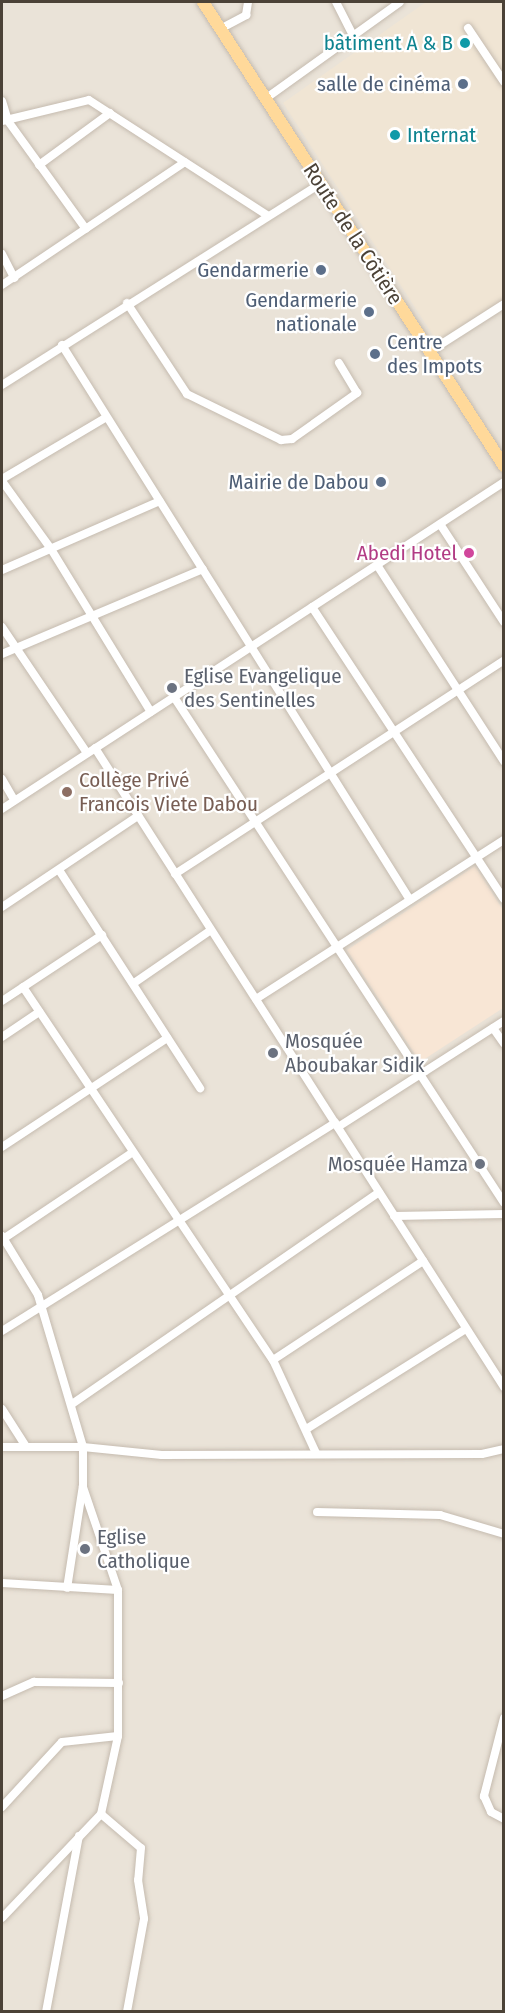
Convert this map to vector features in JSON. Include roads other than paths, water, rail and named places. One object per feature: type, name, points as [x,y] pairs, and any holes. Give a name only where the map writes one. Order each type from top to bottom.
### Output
[{"type":"main road","name":"Route de la Côtière","points":[[203,2],[504,466]]},
{"type":"street","points":[[220,29],[246,15],[248,2]]},
{"type":"street","points":[[336,2],[352,34]]},
{"type":"street","points":[[265,99],[352,34],[400,2]]},
{"type":"street","points":[[468,28],[504,82]]},
{"type":"street","points":[[5,121],[89,100],[267,215]]},
{"type":"street","points":[[2,101],[5,121],[86,230]]},
{"type":"street","points":[[39,165],[110,114]]},
{"type":"street","points":[[2,285],[185,162]]},
{"type":"street","points":[[2,385],[127,303],[320,184]]},
{"type":"street","points":[[2,254],[14,278]]},
{"type":"street","points":[[127,303],[187,394],[281,440],[292,439],[357,393],[339,363]]},
{"type":"street","points":[[429,352],[503,306]]},
{"type":"street","points":[[62,345],[105,418],[160,501],[410,900]]},
{"type":"street","points":[[105,418],[2,480],[51,549],[89,617],[151,712]]},
{"type":"street","points":[[2,809],[504,482]]},
{"type":"street","points":[[2,570],[160,501]]},
{"type":"street","points":[[440,524],[504,622]]},
{"type":"street","points":[[377,565],[504,761]]},
{"type":"street","points":[[2,654],[202,568]]},
{"type":"street","points":[[312,607],[504,900]]},
{"type":"street","points":[[2,627],[87,753]]},
{"type":"street","points":[[176,874],[504,660]]},
{"type":"street","points":[[174,697],[504,1203]]},
{"type":"street","points":[[95,748],[504,1387]]},
{"type":"street","points":[[2,779],[14,800]]},
{"type":"street","points":[[2,907],[138,816]]},
{"type":"street","points":[[256,999],[504,840]]},
{"type":"street","points":[[58,870],[134,982],[200,1088]]},
{"type":"street","points":[[134,982],[211,930]]},
{"type":"street","points":[[2,1001],[102,935]]},
{"type":"street","points":[[23,987],[89,1089],[181,1220],[273,1360],[308,1428],[316,1454]]},
{"type":"street","points":[[2,1037],[39,1012]]},
{"type":"street","points":[[2,1331],[504,1021]]},
{"type":"street","points":[[493,1028],[504,1044]]},
{"type":"street","points":[[2,1147],[167,1038]]},
{"type":"street","points":[[68,1587],[83,1485],[83,1447],[42,1307],[2,1238],[134,1152]]},
{"type":"street","points":[[72,1404],[379,1192]]},
{"type":"street","points":[[394,1216],[504,1214]]},
{"type":"street","points":[[273,1360],[423,1261]]},
{"type":"street","points":[[308,1428],[466,1329]]},
{"type":"street","points":[[2,1409],[25,1446]]},
{"type":"street","points":[[2,1447],[83,1447],[162,1455],[482,1454],[504,1449]]},
{"type":"street","points":[[2,1918],[101,1814],[118,1736],[118,1590],[83,1485]]},
{"type":"street","points":[[317,1512],[440,1515],[504,1534]]},
{"type":"street","points":[[2,1584],[118,1590]]},
{"type":"street","points":[[2,1696],[34,1682],[119,1683]]},
{"type":"street","points":[[504,1718],[484,1796],[491,1812],[504,1818]]},
{"type":"street","points":[[2,1807],[62,1742],[118,1736]]},
{"type":"street","points":[[101,1814],[141,1848],[138,1880],[144,1919],[127,2012]]},
{"type":"street","points":[[46,2012],[79,1836]]},
{"type":"place","name":"bâtiment A & B","points":[[465,43]]},
{"type":"place","name":"salle de cinéma","points":[[463,84]]},
{"type":"place","name":"Internat","points":[[395,135]]},
{"type":"place","name":"Gendarmerie","points":[[321,270]]},
{"type":"place","name":"Gendarmerie nationale","points":[[369,312]]},
{"type":"place","name":"Centre des Impots","points":[[375,354]]},
{"type":"place","name":"Mairie de Dabou","points":[[381,482]]},
{"type":"place","name":"Abedi Hotel","points":[[469,553]]},
{"type":"place","name":"Eglise Evangelique des Sentinelles","points":[[172,688]]},
{"type":"place","name":"Collège Privé Francois Viete Dabou","points":[[67,792]]},
{"type":"place","name":"Mosquée Aboubakar Sidik","points":[[273,1053]]},
{"type":"place","name":"Mosquée Hamza","points":[[480,1164]]},
{"type":"place","name":"Eglise Catholique","points":[[85,1549]]}]
